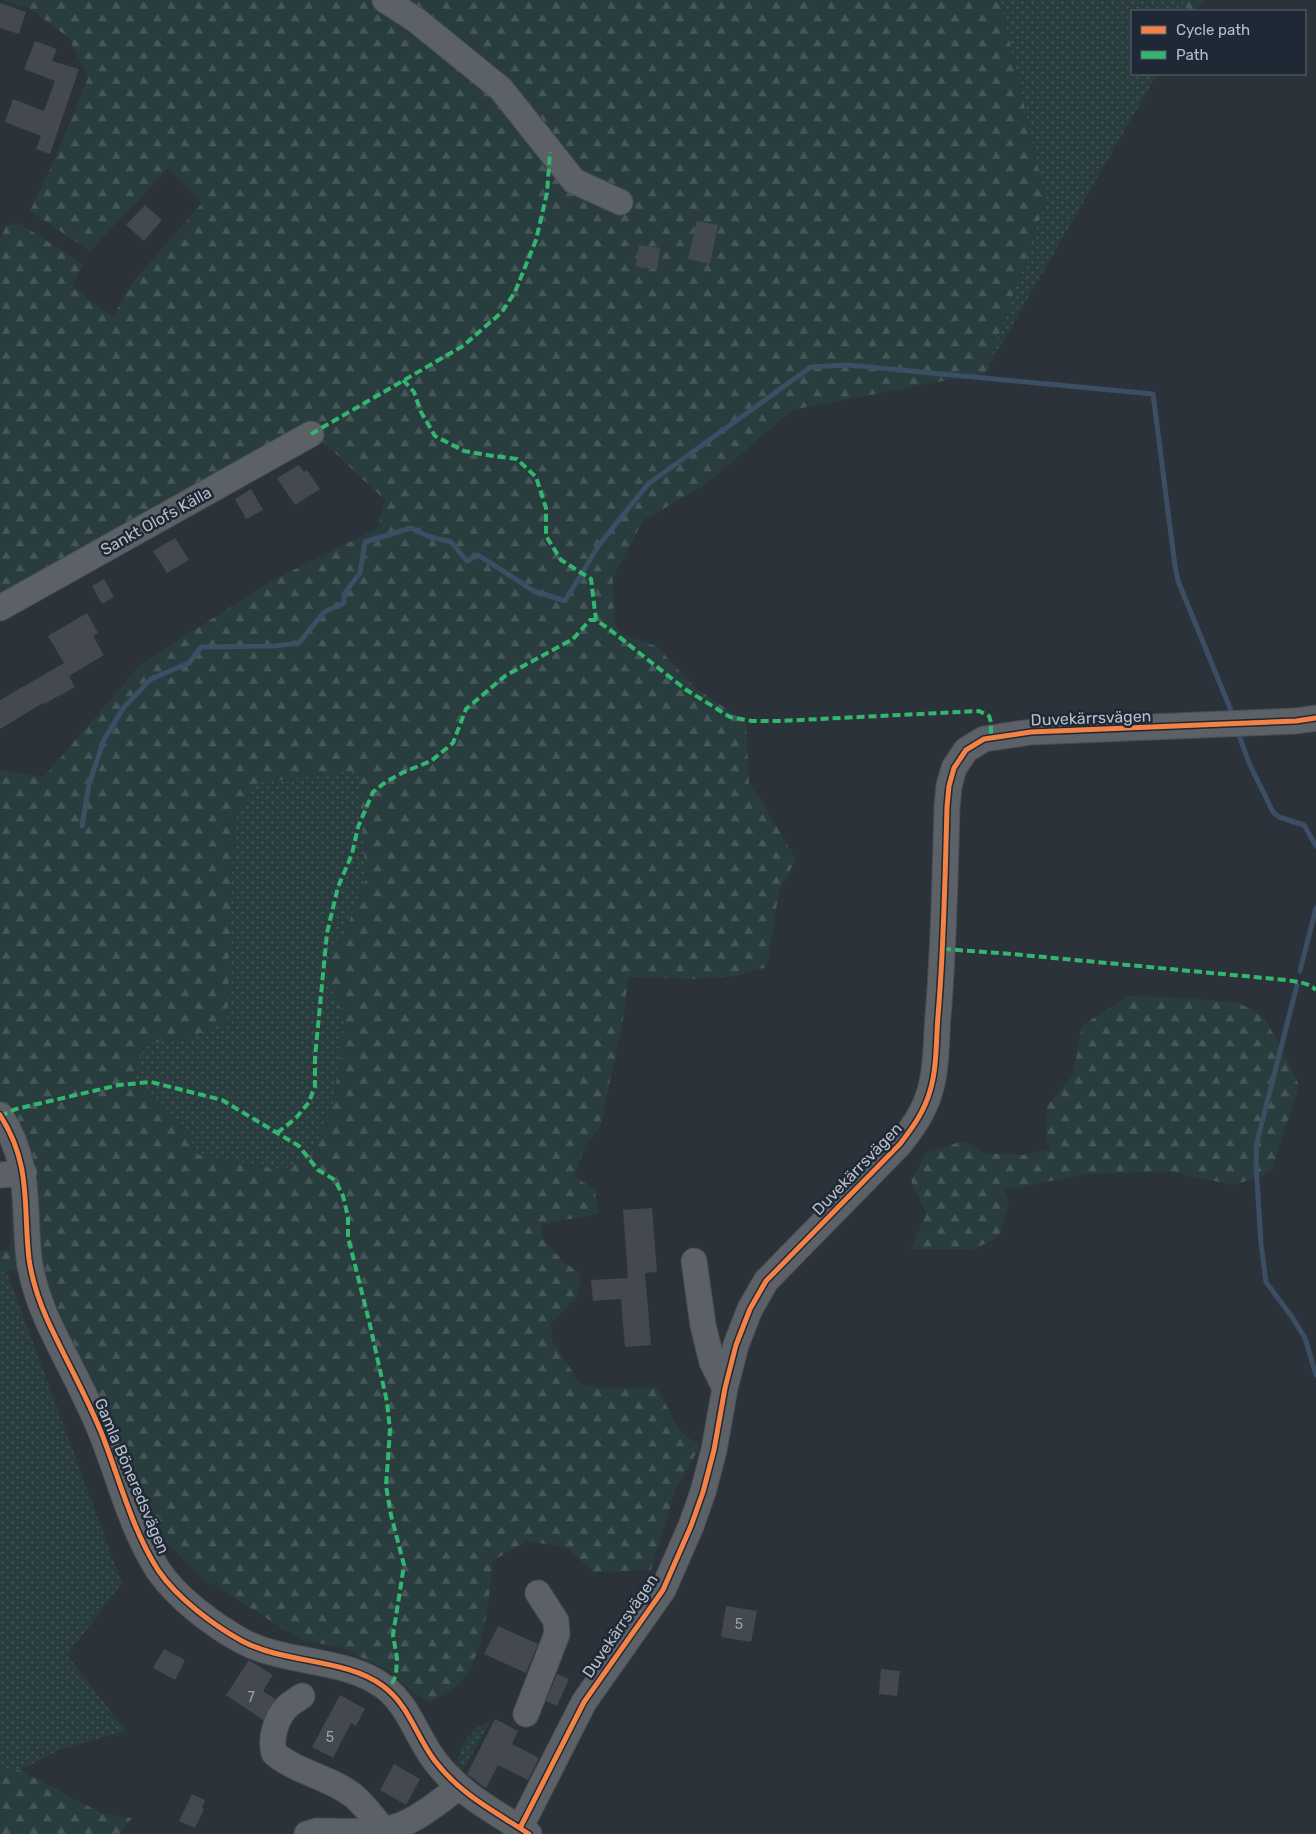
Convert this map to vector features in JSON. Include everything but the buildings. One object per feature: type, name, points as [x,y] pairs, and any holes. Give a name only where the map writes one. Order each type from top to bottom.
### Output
[{"type":"street","points":[[385,0],[416,20],[501,89],[574,181],[620,202]]},
{"type":"street","name":"Sankt Olofs Källa","points":[[0,608],[311,434]]},
{"type":"street","name":"Duvekärrsvägen","points":[[525,1831],[584,1702],[663,1590],[691,1526],[703,1492],[736,1346],[750,1310],[766,1281],[900,1144],[916,1124],[925,1107],[931,1090],[934,1067],[942,974],[949,786],[954,768],[966,750],[984,739],[1031,732],[1181,727],[1296,721],[1316,718]]},
{"type":"street","name":"Gamla Böneredsvägen","points":[[0,1116],[11,1136],[12,1174],[26,1196],[30,1261],[42,1305],[56,1339],[103,1437],[139,1533],[158,1569],[174,1588],[202,1614],[232,1635],[249,1644],[278,1654],[362,1674],[382,1685],[400,1702],[429,1753],[458,1787],[478,1802],[525,1831]]},
{"type":"street","points":[[694,1261],[705,1334],[712,1362],[725,1388]]},
{"type":"street","points":[[526,1714],[557,1634],[556,1621],[538,1593]]},
{"type":"street","points":[[302,1696],[286,1708],[277,1724],[272,1737],[274,1752],[282,1760],[327,1780],[354,1797],[383,1829]]},
{"type":"street","points":[[308,1834],[317,1831],[383,1829],[401,1825],[443,1800],[458,1787]]},
{"type":"green space","points":[[2,0],[1000,0],[1046,201],[985,373],[792,410],[704,486],[643,520],[613,578],[614,622],[621,634],[656,646],[697,689],[746,722],[749,783],[796,859],[779,891],[767,967],[731,977],[693,979],[628,977],[623,1021],[600,1127],[586,1144],[574,1176],[595,1190],[598,1214],[541,1224],[543,1240],[564,1262],[581,1275],[577,1297],[551,1324],[552,1340],[581,1385],[605,1389],[656,1387],[681,1432],[700,1446],[675,1491],[651,1570],[593,1572],[568,1548],[528,1541],[492,1561],[488,1608],[475,1659],[468,1673],[459,1684],[429,1702],[414,1693],[388,1670],[340,1647],[301,1640],[198,1575],[158,1533],[40,1268],[0,1271],[0,1251],[10,1250],[12,1196],[9,1169],[0,1144],[0,770],[44,777],[141,664],[271,581],[378,528],[385,500],[319,438],[0,616],[0,240],[6,226],[19,223],[83,264],[72,287],[113,317],[132,283],[202,203],[168,168],[90,251],[30,211],[53,163],[88,78],[69,38],[29,8]],"holes":[[[358,770],[366,879],[344,934],[324,967],[344,1022],[334,1101],[314,1152],[283,1170],[199,1155],[181,1125],[134,1080],[145,1044],[189,1038],[227,1022],[234,821],[257,783]]]},
{"type":"green space","points":[[1000,0],[1182,0],[1187,10],[1131,10],[1131,75],[1156,75],[985,373],[1046,201]]},
{"type":"green space","points":[[1182,0],[1205,0],[1196,10],[1187,10]]},
{"type":"green space","points":[[359,770],[366,879],[344,934],[324,967],[344,1022],[334,1101],[314,1152],[283,1170],[199,1155],[181,1125],[134,1080],[145,1044],[189,1038],[227,1021],[234,821],[257,783]]},
{"type":"green space","points":[[1127,996],[1189,998],[1239,1003],[1263,1017],[1278,1042],[1299,1085],[1271,1172],[1234,1185],[1167,1171],[1087,1174],[1004,1190],[1009,1202],[999,1236],[975,1249],[911,1249],[926,1213],[911,1181],[926,1153],[963,1141],[983,1153],[1022,1155],[1051,1149],[1046,1137],[1047,1106],[1073,1075],[1082,1026]]},
{"type":"green space","points":[[6,1270],[122,1583],[67,1655],[126,1731],[61,1749],[20,1770],[0,1770],[0,1271]]},
{"type":"green space","points":[[490,1721],[461,1775],[457,1771],[457,1764],[462,1748],[471,1734]]},
{"type":"green space","points":[[0,1770],[20,1770],[103,1814],[132,1818],[120,1834],[0,1834]]},
{"type":"waterway","points":[[82,826],[89,784],[104,740],[124,707],[151,679],[189,663],[201,647],[275,646],[299,643],[324,612],[344,603],[344,594],[360,573],[365,542],[411,528],[427,536],[451,542],[467,561],[478,555],[534,591],[565,601],[599,545],[648,484],[811,367],[848,365],[1153,394],[1178,581],[1232,713]]},
{"type":"waterway","points":[[1239,735],[1249,763],[1273,812],[1279,817],[1304,825],[1316,846]]},
{"type":"waterway","points":[[1300,971],[1316,908]]},
{"type":"waterway","points":[[1297,985],[1257,1142],[1256,1164],[1261,1244],[1266,1282],[1305,1338],[1316,1375]]},
{"type":"marked path","points":[[311,434],[463,346],[502,312],[515,292],[536,240],[547,193],[550,152]]},
{"type":"marked path","points":[[403,380],[414,392],[421,412],[435,436],[464,451],[517,459],[536,477],[546,508],[546,536],[561,560],[591,579],[596,620]]},
{"type":"marked path","points":[[277,1133],[296,1118],[309,1102],[315,1086],[315,1057],[327,933],[338,887],[352,854],[358,827],[373,792],[387,781],[431,761],[453,743],[466,709],[505,676],[573,639],[590,620],[596,620],[609,629],[685,689],[730,717],[752,721],[780,721],[979,711],[989,716],[991,738]]},
{"type":"marked path","points":[[943,949],[1286,980],[1306,984],[1316,990]]},
{"type":"marked path","points":[[0,1116],[16,1109],[119,1085],[151,1082],[222,1100],[299,1146],[318,1170],[335,1180],[343,1196],[348,1217],[348,1237],[387,1402],[390,1430],[386,1486],[391,1515],[404,1565],[393,1635],[397,1658],[396,1675],[389,1690]]},
{"type":"cycle path","points":[[520,1828],[584,1702],[663,1590],[691,1526],[703,1492],[714,1450],[725,1388],[736,1345],[750,1309],[766,1281],[900,1144],[925,1106],[934,1073],[936,1054],[949,786],[954,768],[966,750],[984,739],[1031,732],[1296,721],[1316,718]]},
{"type":"cycle path","points":[[0,1115],[10,1133],[22,1168],[29,1259],[39,1298],[54,1334],[97,1422],[134,1522],[158,1570],[185,1601],[219,1627],[242,1641],[277,1654],[351,1670],[383,1686],[406,1711],[428,1751],[445,1773],[479,1802],[529,1834]]}]
